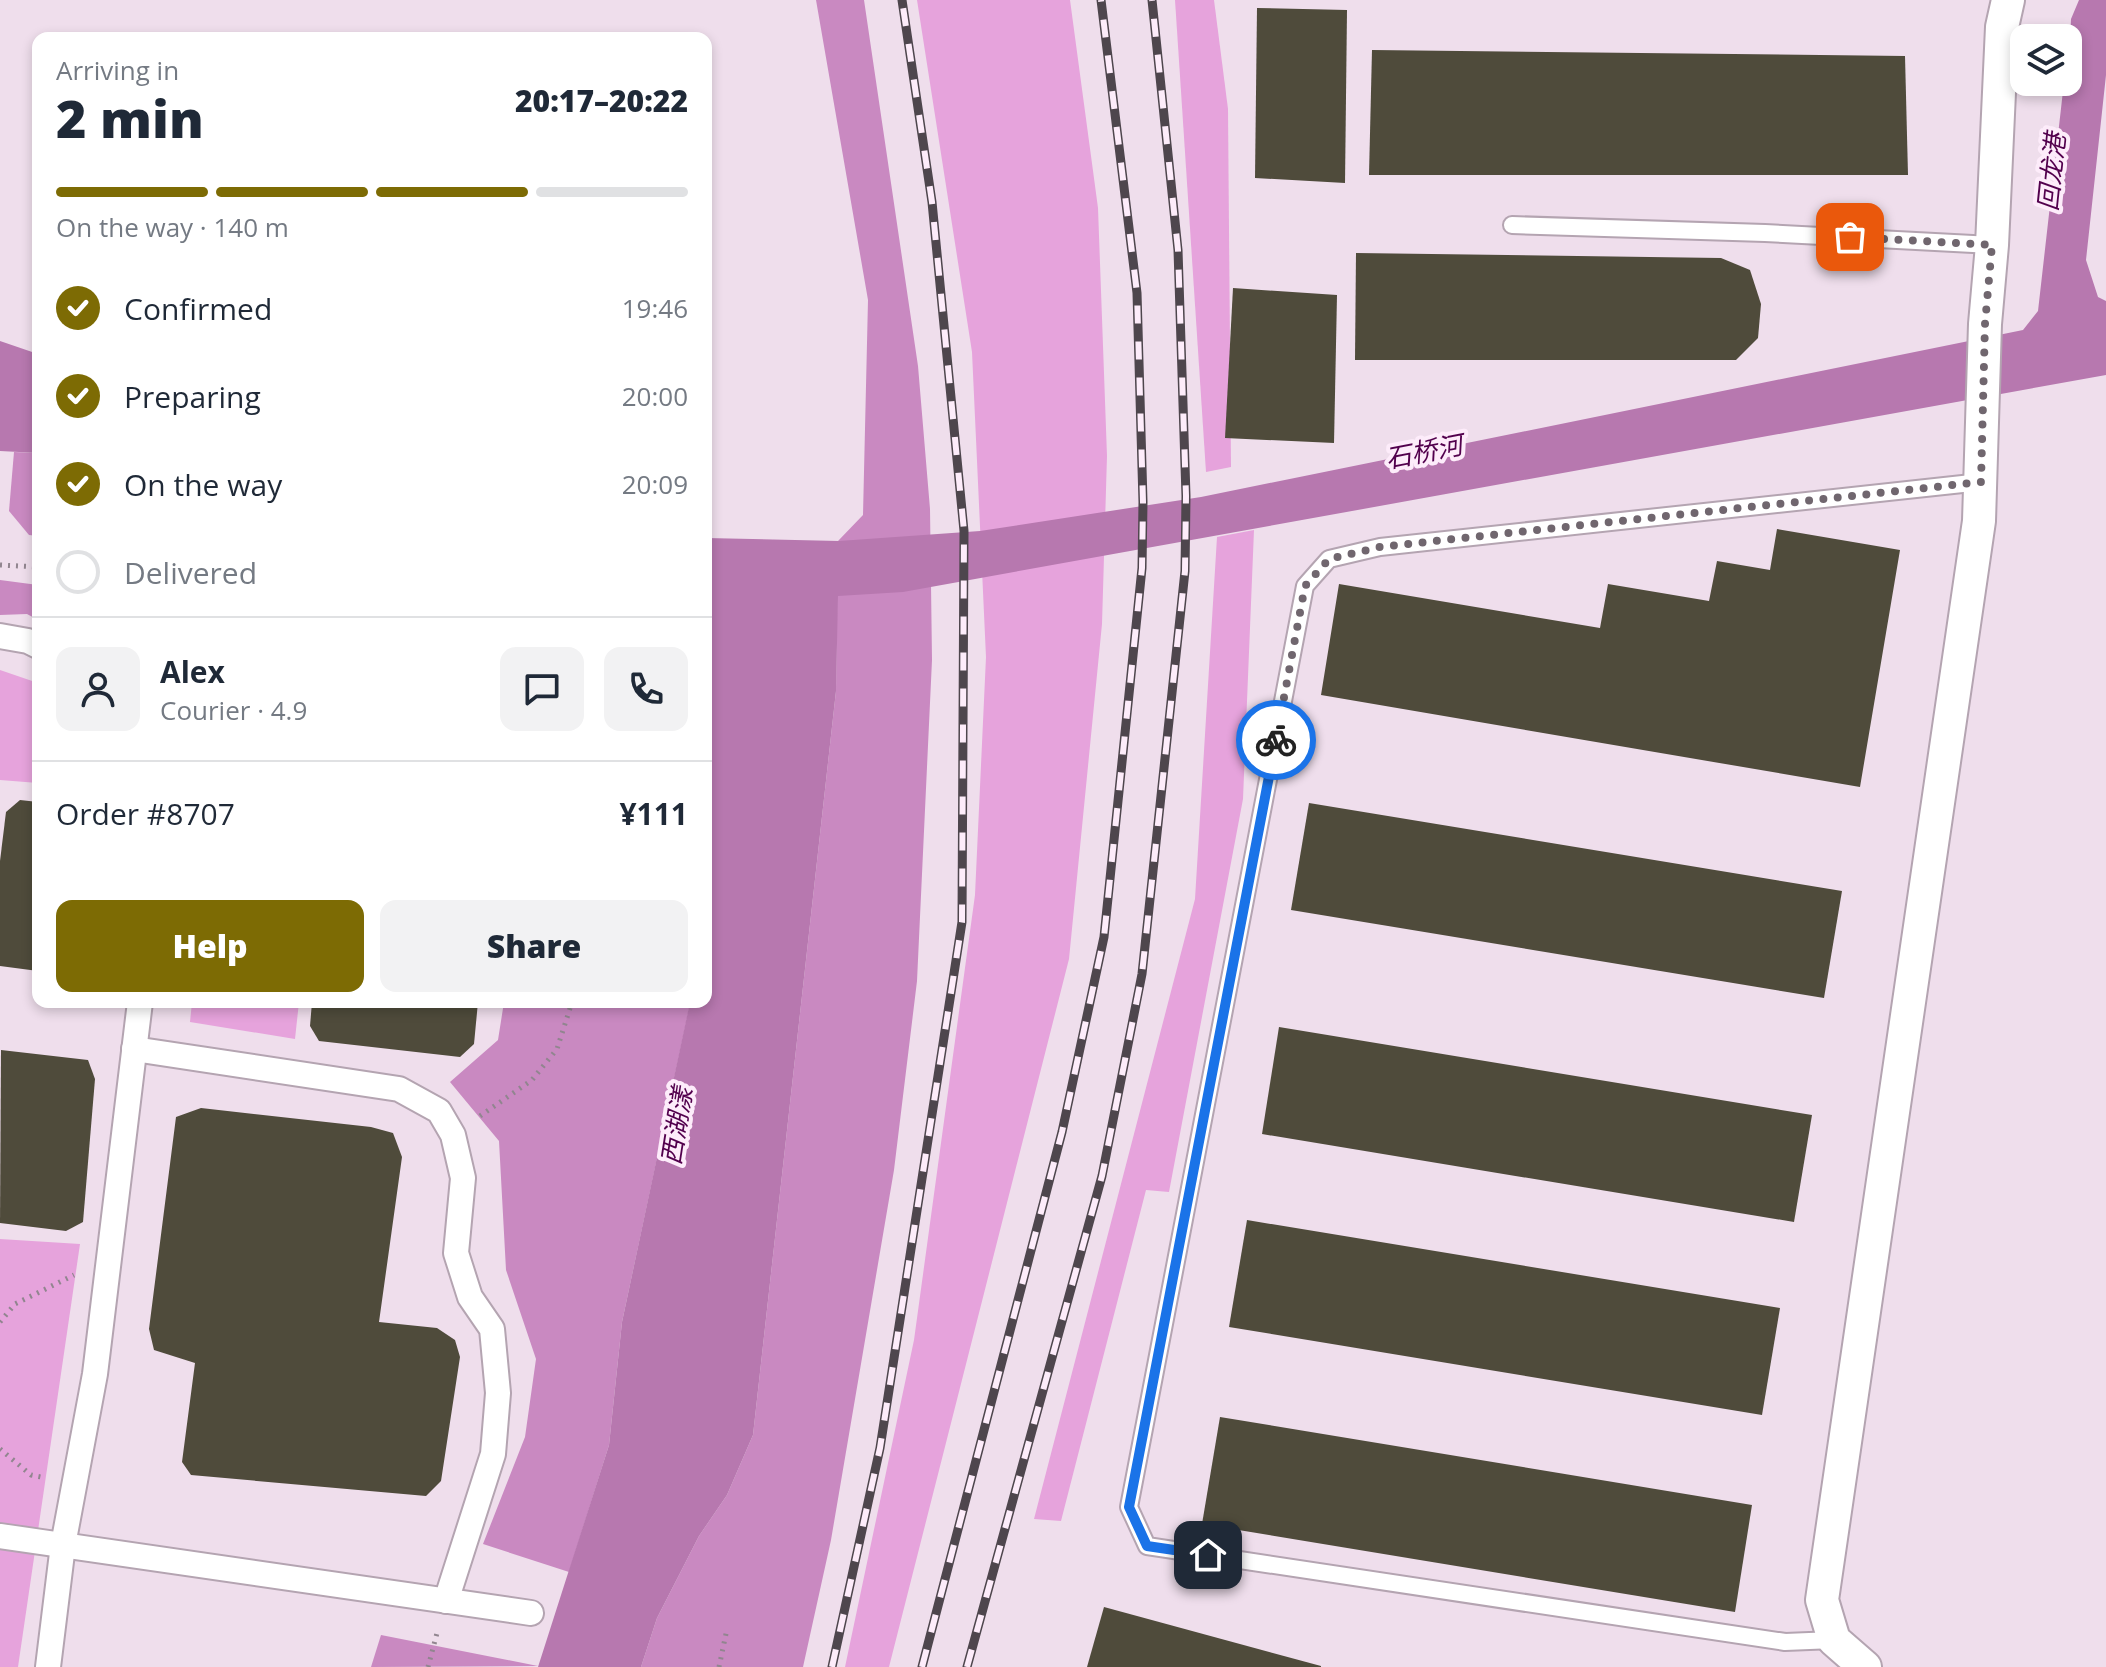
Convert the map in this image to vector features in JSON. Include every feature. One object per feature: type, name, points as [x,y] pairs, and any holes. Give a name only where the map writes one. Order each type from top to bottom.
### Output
[{"type":"street","points":[[1865,1667],[1834,1640],[1822,1600],[1977,535],[2002,27],[2008,0]]},
{"type":"street","points":[[0,636],[32,643]]},
{"type":"street","points":[[48,1667],[63,1545],[95,1374],[139,1008]]},
{"type":"street","points":[[134,1049],[399,1089],[439,1111],[453,1135],[463,1178],[456,1253],[470,1297],[492,1329],[498,1393],[493,1454],[446,1601]]},
{"type":"street","points":[[0,1536],[531,1613]]},
{"type":"lane","points":[[1512,225],[1765,233],[1992,245]]},
{"type":"lane","points":[[1834,1640],[1785,1642],[1147,1546],[1129,1507],[1305,586],[1329,559],[1380,547],[1981,482]]},
{"type":"path","points":[[0,565],[32,567]]},
{"type":"path","points":[[453,1135],[532,1080],[557,1049],[570,1008]]},
{"type":"path","points":[[0,1322],[15,1304],[56,1282],[108,1262]]},
{"type":"path","points":[[0,1449],[31,1475],[75,1483]]},
{"type":"path","points":[[719,1667],[727,1629]]},
{"type":"shaded area","points":[[816,0],[864,0],[918,366],[930,509],[932,660],[917,981],[894,1170],[831,1540],[803,1667],[641,1667],[657,1618],[699,1536],[727,1495],[753,1435],[836,691],[838,541],[863,515],[868,300]]},
{"type":"shaded area","points":[[917,0],[1070,0],[1098,208],[1107,456],[1102,624],[1069,959],[889,1667],[845,1667],[914,1340],[975,895],[986,657],[972,352]]},
{"type":"shaded area","points":[[1175,0],[1214,0],[1228,109],[1231,467],[1206,472]]},
{"type":"shaded area","points":[[14,452],[32,453],[32,535],[9,511]]},
{"type":"shaded area","points":[[1254,530],[1243,799],[1169,1192],[1146,1190],[1061,1521],[1034,1519],[1195,899],[1217,537]]},
{"type":"shaded area","points":[[0,580],[32,584],[32,617],[27,614],[0,615]]},
{"type":"shaded area","points":[[0,670],[32,681],[32,783],[0,780]]},
{"type":"shaded area","points":[[191,1008],[298,1008],[295,1039],[190,1022]]},
{"type":"shaded area","points":[[503,1008],[689,1008],[622,1322],[609,1445],[569,1572],[483,1544],[525,1437],[536,1359],[506,1270],[499,1141],[450,1082],[498,1040]]},
{"type":"shaded area","points":[[0,1239],[80,1244],[18,1667],[0,1667]]},
{"type":"shaded area","points":[[381,1635],[538,1666],[371,1667]]},
{"type":"water","points":[[2079,0],[2106,0],[2106,75],[2086,260],[2098,297],[2106,301],[2106,375],[903,592],[838,596],[836,691],[753,1435],[727,1495],[699,1536],[657,1618],[641,1667],[538,1667],[609,1445],[622,1322],[689,1008],[712,1008],[712,538],[839,541],[980,531],[1201,497],[2023,330],[2038,311],[2062,96],[2082,96],[2082,24],[2071,24]]},
{"type":"water","points":[[0,341],[32,352],[32,453],[0,451]]},
{"type":"building","points":[[1257,8],[1347,10],[1345,183],[1255,178]]},
{"type":"building","points":[[1372,50],[1905,56],[1908,175],[1369,175]]},
{"type":"building","points":[[1356,253],[1721,258],[1750,270],[1761,304],[1758,338],[1736,360],[1355,360]]},
{"type":"building","points":[[1233,288],[1337,295],[1334,443],[1225,438]]},
{"type":"building","points":[[1777,529],[1900,550],[1860,787],[1321,695],[1339,584],[1600,628],[1608,584],[1709,601],[1717,561],[1770,570]]},
{"type":"building","points":[[20,800],[32,801],[32,970],[0,966],[0,861],[6,812]]},
{"type":"building","points":[[1309,803],[1842,891],[1824,998],[1291,910]]},
{"type":"building","points":[[312,1008],[477,1008],[474,1044],[460,1057],[319,1041],[310,1026]]},
{"type":"building","points":[[1279,1027],[1812,1115],[1794,1222],[1262,1134]]},
{"type":"building","points":[[1,1050],[88,1060],[95,1079],[83,1222],[66,1231],[0,1223]]},
{"type":"building","points":[[201,1108],[371,1127],[393,1133],[402,1157],[379,1322],[437,1328],[455,1340],[460,1357],[441,1481],[426,1496],[191,1475],[182,1462],[195,1363],[154,1350],[149,1329],[176,1117]]},
{"type":"building","points":[[1247,1220],[1780,1308],[1762,1415],[1229,1327]]},
{"type":"building","points":[[1220,1417],[1752,1505],[1735,1612],[1202,1524]]},
{"type":"building","points":[[1104,1607],[1321,1666],[1321,1667],[1087,1667]]},
{"type":"railway","points":[[832,1667],[880,1448],[962,922],[964,531],[932,202],[902,0]]},
{"type":"railway","points":[[922,1667],[1062,1132],[1104,937],[1142,568],[1143,502],[1137,293],[1101,0]]},
{"type":"railway","points":[[967,1667],[1102,1176],[1142,974],[1185,571],[1186,496],[1178,250],[1152,0]]},
{"type":"way so far","points":[[1276,740],[1305,586],[1329,559],[1380,547],[1981,482],[1985,324],[1992,245],[1850,237]]},
{"type":"route","points":[[1208,1555],[1147,1546],[1129,1507],[1276,740]]},
{"type":"water label","name":"回龙港","points":[[2052,172]]},
{"type":"water label","name":"石桥河","points":[[1424,452]]},
{"type":"water label","name":"西湖漾","points":[[677,1126]]}]
